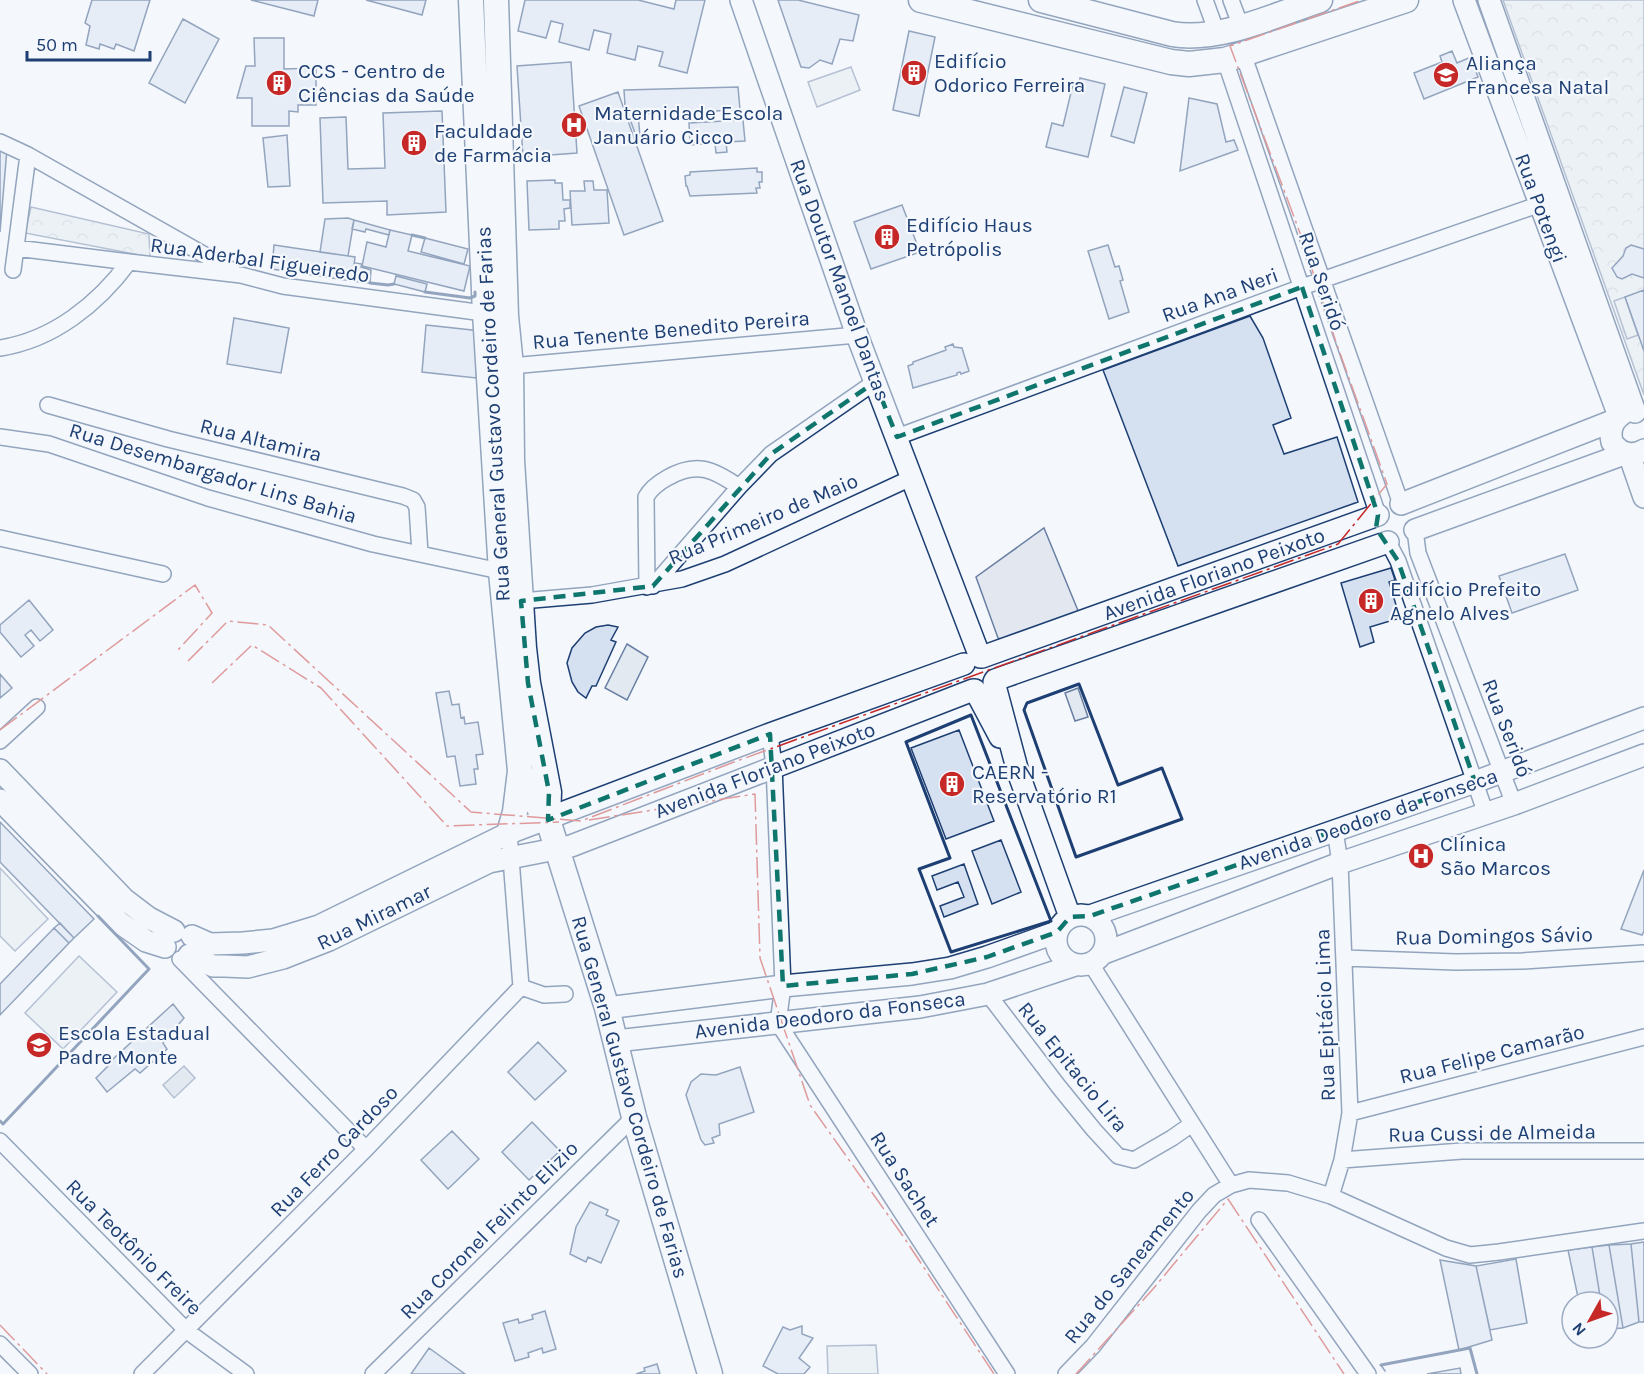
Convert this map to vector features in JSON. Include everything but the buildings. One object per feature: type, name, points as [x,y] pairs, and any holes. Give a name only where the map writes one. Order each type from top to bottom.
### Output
[{"type":"main road","name":"Rua General Gustavo Cordeiro de Farias","points":[[471,0],[500,364],[520,771],[532,799],[548,820]]},
{"type":"main road","name":"Rua General Gustavo Cordeiro de Farias","points":[[496,0],[496,315]]},
{"type":"main road","name":"Rua Doutor Manoel Dantas","points":[[741,0],[857,334],[942,558],[973,660]]},
{"type":"main road","points":[[921,0],[1172,62],[1189,64],[1234,57],[1340,10],[1406,0]]},
{"type":"main road","points":[[1041,0],[1172,34],[1194,36],[1241,27],[1320,0]]},
{"type":"main road","name":"Rua Potengi","points":[[1464,0],[1539,204],[1633,416]]},
{"type":"main road","name":"Rua Potengi","points":[[1490,0],[1560,197],[1633,416]]},
{"type":"main road","points":[[1500,97],[1521,89]]},
{"type":"main road","points":[[1633,416],[1611,430],[1612,441],[1621,451],[1633,452]]},
{"type":"main road","points":[[1401,504],[1412,511],[1416,524],[1415,530],[1412,536],[1401,543],[1389,542],[1383,539],[1376,528],[1378,515],[1388,506],[1401,504],[1505,462],[1633,416]]},
{"type":"main road","points":[[1415,530],[1633,452]]},
{"type":"main road","points":[[1633,452],[1644,497]]},
{"type":"main road","points":[[1505,462],[1517,494]]},
{"type":"main road","name":"Avenida Floriano Peixoto","points":[[548,820],[770,734],[1378,515]]},
{"type":"main road","name":"Avenida Floriano Peixoto","points":[[557,850],[984,686],[1389,542]]},
{"type":"main road","name":"Rua General Gustavo Cordeiro de Farias","points":[[510,573],[521,601],[528,684],[549,792],[548,820],[607,1008],[634,1117],[710,1374]]},
{"type":"main road","points":[[987,658],[994,665],[996,670],[984,686],[969,687],[963,679],[962,674],[973,660],[987,658]]},
{"type":"main road","points":[[984,686],[1018,772],[1072,922],[1057,948],[1061,956],[1090,961],[1106,936],[1103,928],[1072,922]]},
{"type":"main road","name":"Avenida Deodoro da Fonseca","points":[[616,1041],[912,974],[950,968],[987,957],[1072,922],[1475,782],[1644,718]]},
{"type":"main road","name":"Avenida Deodoro da Fonseca","points":[[607,1008],[781,1005],[920,1007],[988,994],[1090,961],[1340,863],[1486,814],[1644,755]]},
{"type":"main road","name":"Rua Miramar","points":[[0,770],[124,899],[180,946],[213,966],[248,967],[283,958],[329,940],[489,862],[557,850]]},
{"type":"main road","points":[[509,833],[515,812],[520,771]]},
{"type":"main road","name":"Rua Miramar","points":[[0,800],[120,923],[147,941],[180,946],[273,940],[319,926],[509,833],[548,820]]},
{"type":"main road","points":[[1207,875],[1219,909]]},
{"type":"street","points":[[1206,2],[1213,6],[1220,6],[1229,0],[1241,27]]},
{"type":"street","points":[[1206,2],[1217,33]]},
{"type":"street","name":"Rua Seridó","points":[[1234,57],[1285,172],[1401,504]]},
{"type":"street","name":"Rua Seridó","points":[[1234,57],[1266,180],[1378,515]]},
{"type":"street","points":[[0,142],[28,155],[241,275]]},
{"type":"street","points":[[13,270],[28,155]]},
{"type":"street","points":[[1266,180],[1285,172]]},
{"type":"street","name":"Rua Ana Neri","points":[[897,437],[1302,287],[1560,197]]},
{"type":"street","points":[[16,248],[129,262]]},
{"type":"street","name":"Rua Aderbal Figueiredo","points":[[0,348],[29,341],[79,314],[101,296],[129,262],[241,275],[283,286],[496,315]]},
{"type":"street","name":"Rua Tenente Benedito Pereira","points":[[500,364],[857,334]]},
{"type":"street","points":[[650,586],[771,454],[875,382]]},
{"type":"street","name":"Rua Altamira","points":[[48,405],[168,439],[403,496],[412,500],[417,507],[420,553]]},
{"type":"street","name":"Rua Desembargador Lins Bahia","points":[[0,437],[49,444],[208,498],[373,544],[510,573]]},
{"type":"street","points":[[650,586],[646,497],[652,489],[672,475],[686,469],[698,468],[720,474],[739,487]]},
{"type":"street","name":"Rua Primeiro de Maio","points":[[521,601],[592,596],[682,579],[725,564],[911,478]]},
{"type":"street","name":"Rua Seridó","points":[[1415,530],[1418,553],[1514,804]]},
{"type":"street","points":[[0,538],[163,574]]},
{"type":"street","points":[[1389,542],[1398,561],[1486,814]]},
{"type":"street","points":[[0,741],[36,707]]},
{"type":"street","points":[[770,734],[774,766],[781,1005]]},
{"type":"street","name":"Rua Epitácio Lima","points":[[1331,1196],[1342,1160],[1350,1113],[1340,863],[1335,830]]},
{"type":"street","points":[[509,833],[521,987],[544,995],[566,994]]},
{"type":"street","points":[[180,946],[366,1149]]},
{"type":"street","name":"Rua Domingos Sávio","points":[[1344,958],[1456,962],[1522,961],[1644,953]]},
{"type":"street","points":[[1090,961],[1231,1185]]},
{"type":"street","name":"Rua Ferro Cardoso","points":[[142,1374],[366,1149],[521,987]]},
{"type":"street","name":"Rua Epitacio Lira","points":[[988,994],[1059,1087],[1118,1156],[1134,1160],[1192,1124]]},
{"type":"street","name":"Rua Sachet","points":[[781,1005],[1007,1374]]},
{"type":"street","name":"Rua Felipe Camarão","points":[[1350,1113],[1644,1037]]},
{"type":"street","name":"Rua Coronel Felinto Elizio","points":[[373,1374],[634,1117]]},
{"type":"street","name":"Rua Teotônio Freire","points":[[0,1141],[187,1331],[246,1374]]},
{"type":"street","name":"Rua Cussi de Almeida","points":[[1342,1160],[1462,1151],[1644,1151]]},
{"type":"street","name":"Rua do Saneamento","points":[[1066,1374],[1093,1346],[1214,1195],[1231,1185],[1249,1180],[1288,1183],[1331,1196],[1446,1248],[1470,1255],[1644,1231]]},
{"type":"street","points":[[1259,1220],[1368,1374]]},
{"type":"street","points":[[0,1344],[30,1374]]},
{"type":"highlighted area","points":[[1302,287],[1378,515],[1376,528],[1398,561],[1475,782],[1090,916],[1070,917],[1057,932],[987,957],[912,974],[783,986],[770,734],[548,820],[549,792],[528,683],[521,601],[653,586],[771,454],[875,382],[897,437]]},
{"type":"green space","points":[[1503,0],[1644,0],[1644,395]]},
{"type":"green space","points":[[851,67],[860,90],[817,107],[808,82]]},
{"type":"green space","points":[[31,207],[149,234],[150,257],[25,233]]},
{"type":"green space","points":[[627,644],[648,657],[627,700],[605,688]]},
{"type":"green space","points":[[1078,688],[1088,717],[1075,721],[1065,693]]},
{"type":"green space","points":[[0,868],[48,919],[15,951],[0,936]]},
{"type":"green space","points":[[79,956],[117,992],[63,1049],[25,1013]]},
{"type":"green space","points":[[876,1345],[878,1374],[828,1374],[827,1346]]},
{"type":"shaded area","points":[[1625,297],[1638,335],[1627,339],[1614,301]]},
{"type":"shaded area","points":[[1044,528],[1079,613],[1003,640],[998,638],[976,577]]},
{"type":"shaded area","points":[[184,1066],[195,1078],[174,1098],[163,1085]]},
{"type":"fence","points":[[1381,1365],[1387,1374]]},
{"type":"wall","points":[[412,235],[425,238]]},
{"type":"wall","points":[[370,283],[394,284]]},
{"type":"wall","points":[[425,292],[470,298],[475,296],[475,292]]},
{"type":"wall","points":[[1079,684],[1118,785],[1162,768],[1182,819],[1076,857],[1024,710],[1027,703],[1079,684]]},
{"type":"wall","points":[[971,715],[1051,921],[951,952],[919,869],[950,858],[906,742],[971,715]]},
{"type":"wall","points":[[0,1121],[3,1124],[149,969],[98,916]]},
{"type":"wall","points":[[1381,1365],[1470,1348],[1477,1374]]},
{"type":"power","points":[[188,661],[228,621],[268,625],[471,812],[581,821],[734,762],[1338,544],[1387,484],[1300,233],[1230,46],[1362,0]]},
{"type":"power","points":[[0,730],[195,585],[212,613],[178,650]]},
{"type":"power","points":[[212,683],[252,645],[321,688],[447,826],[559,822]]},
{"type":"power","points":[[589,820],[755,794],[760,958],[810,1105],[905,1239],[994,1374]]},
{"type":"power","points":[[1076,1374],[1153,1289],[1228,1199],[1344,1374]]},
{"type":"power","points":[[0,1325],[47,1374]]},
{"type":"place","name":"Edifício Odorico Ferreira","points":[[914,73]]},
{"type":"place","name":"Aliança Francesa Natal","points":[[1446,75]]},
{"type":"place","name":"CCS - Centro de Ciências da Saúde","points":[[279,83]]},
{"type":"place","name":"Maternidade Escola Januário Cicco","points":[[574,125]]},
{"type":"place","name":"Faculdade de Farmácia","points":[[414,143]]},
{"type":"place","name":"Edifício Haus Petrópolis","points":[[887,237]]},
{"type":"place","name":"Edifício Prefeito Agnelo Alves","points":[[1371,601]]},
{"type":"place","name":"CAERN - Reservatório R1","points":[[952,784]]},
{"type":"place","name":"Clínica São Marcos","points":[[1421,856]]},
{"type":"place","name":"Escola Estadual Padre Monte","points":[[39,1045]]}]
